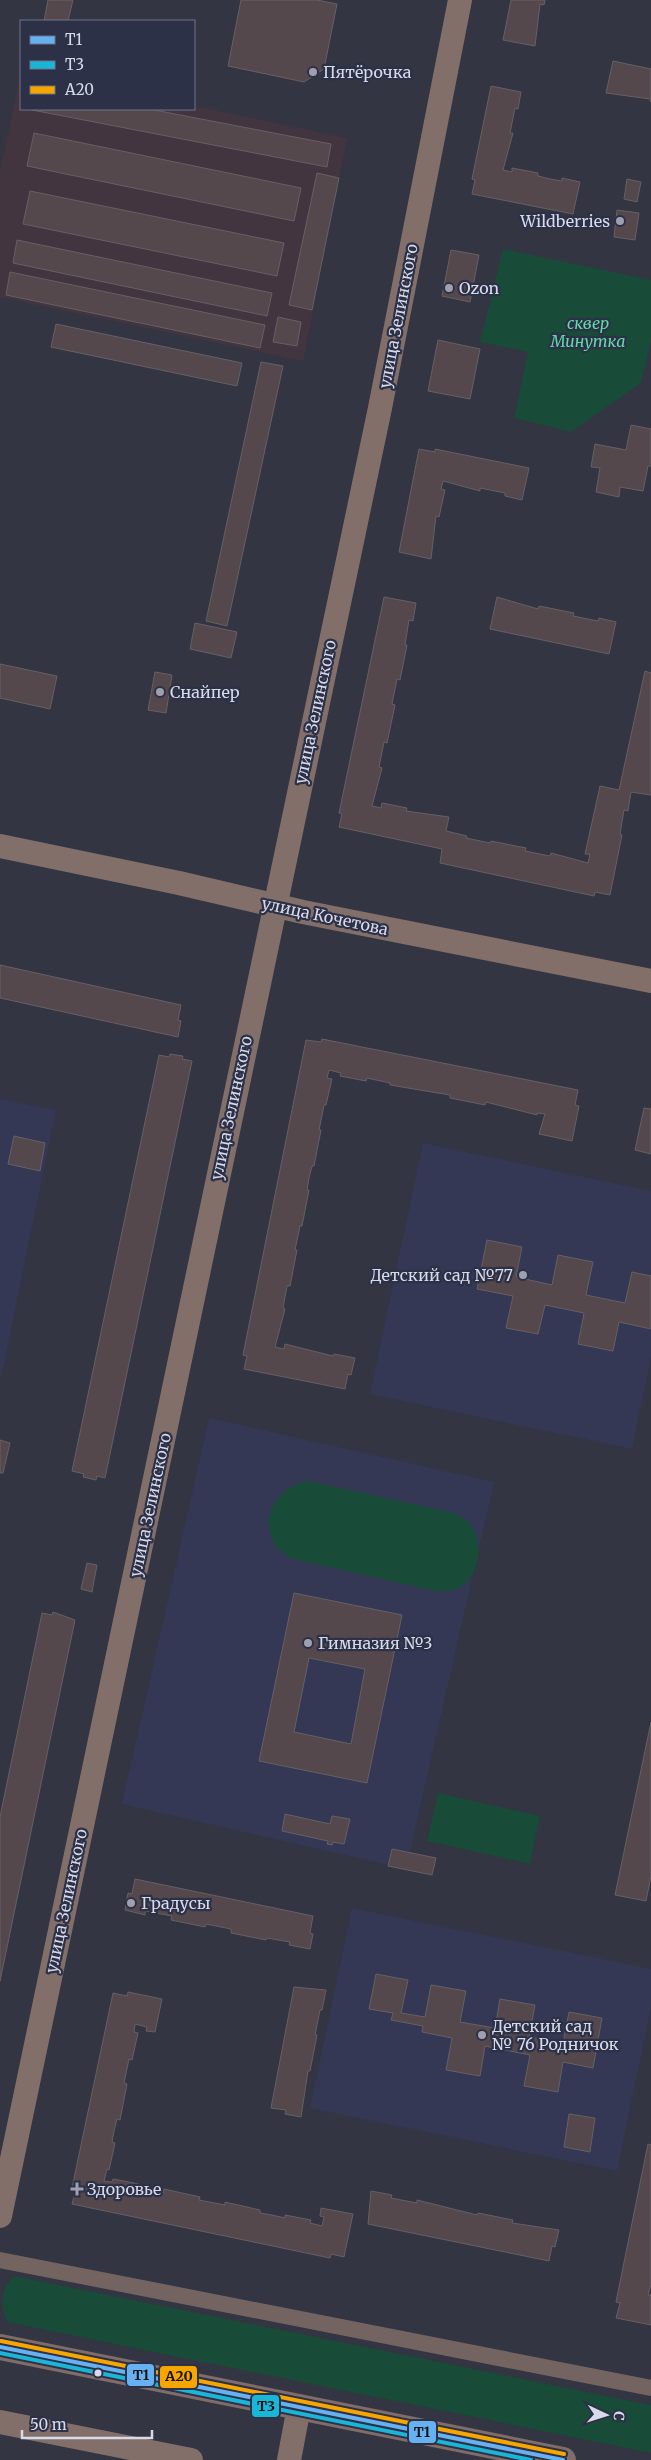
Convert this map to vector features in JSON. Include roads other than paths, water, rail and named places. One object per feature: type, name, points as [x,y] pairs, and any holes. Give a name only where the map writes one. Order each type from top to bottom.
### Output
[{"type":"main road","points":[[0,2347],[563,2460]]},
{"type":"street","name":"улица Зелинского","points":[[0,2216],[389,364],[460,0]]},
{"type":"street","name":"улица Кочетова","points":[[0,846],[179,883],[274,906],[651,981]]},
{"type":"street","points":[[0,2260],[651,2388]]},
{"type":"street","points":[[289,2460],[299,2407]]},
{"type":"street","points":[[0,2422],[191,2460]]},
{"type":"place","name":"Пятёрочка","points":[[313,72]]},
{"type":"place","name":"Wildberries","points":[[620,221]]},
{"type":"place","name":"Ozon","points":[[449,288]]},
{"type":"place","name":"Снайпер","points":[[160,692]]},
{"type":"place","name":"Детский сад №77","points":[[523,1275]]},
{"type":"place","name":"Гимназия №3","points":[[308,1643]]},
{"type":"place","name":"Градусы","points":[[131,1903]]},
{"type":"place","name":"Детский сад № 76 Родничок","points":[[482,2035]]},
{"type":"place","name":"Здоровье","points":[[77,2189]]},
{"type":"park label","name":"сквер Минутка","points":[[588,332]]}]
